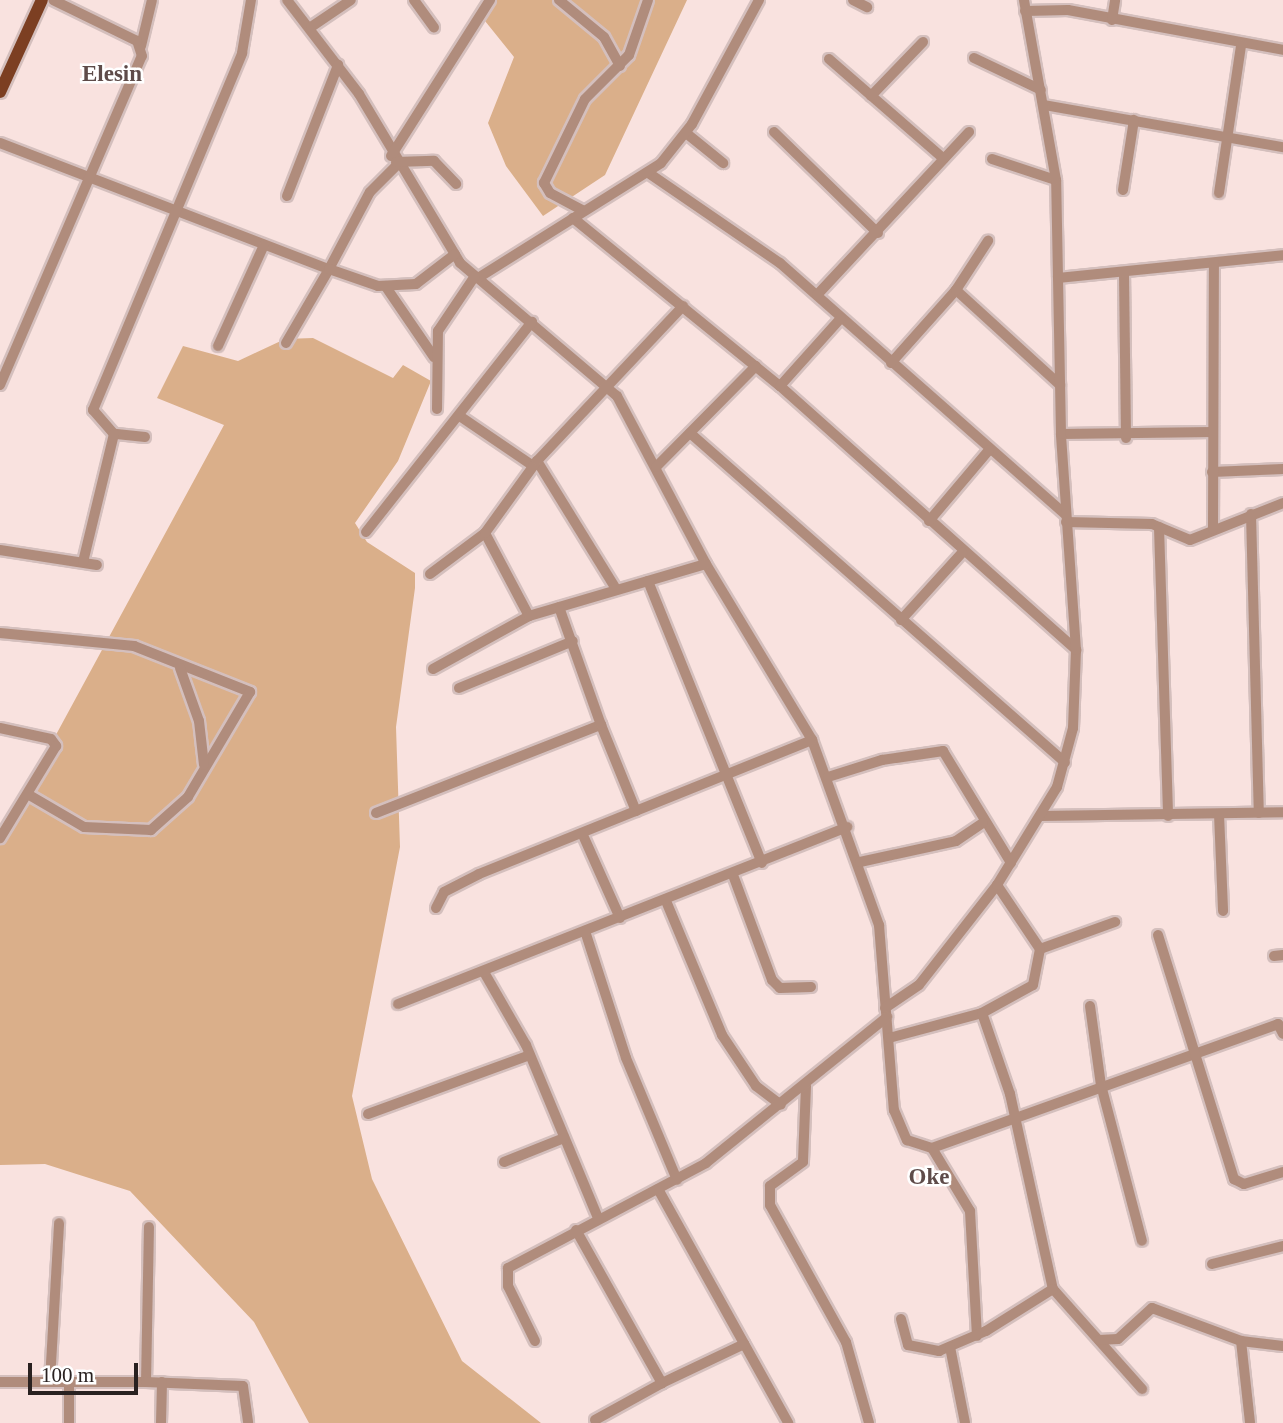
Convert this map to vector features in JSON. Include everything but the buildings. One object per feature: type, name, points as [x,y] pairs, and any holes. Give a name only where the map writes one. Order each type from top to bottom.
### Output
[{"type":"main road","points":[[0,72],[34,0]]},
{"type":"main road","points":[[0,92],[42,0]]},
{"type":"street","points":[[53,0],[141,47]]},
{"type":"street","points":[[0,385],[139,69],[141,47],[152,0]]},
{"type":"street","points":[[145,438],[114,434],[93,410],[242,53],[251,0]]},
{"type":"street","points":[[287,0],[311,27],[338,65],[455,254],[477,277],[608,387],[656,467],[706,564],[812,740],[860,862],[879,925],[899,1128],[907,1140],[932,1148],[1101,1085],[1196,1058],[1281,1027]]},
{"type":"street","points":[[311,27],[351,0]]},
{"type":"street","points":[[414,0],[434,28]]},
{"type":"street","points":[[286,343],[330,269],[370,192],[395,161],[491,0]]},
{"type":"street","points":[[559,0],[604,37],[620,66]]},
{"type":"street","points":[[582,211],[550,193],[544,183],[585,99],[620,66],[648,0]]},
{"type":"street","points":[[437,409],[434,357],[441,324],[477,277],[582,211],[650,174],[686,133],[759,0]]},
{"type":"street","points":[[853,0],[867,7]]},
{"type":"street","points":[[1112,20],[1115,0]]},
{"type":"street","points":[[535,1340],[505,1275],[576,1230],[677,1180],[807,1086],[919,985],[997,885],[1041,816],[1065,762],[1073,728],[1076,650],[1061,434],[1056,180],[1025,5],[1241,45],[1283,50]]},
{"type":"street","points":[[872,96],[923,42]]},
{"type":"street","points":[[1219,193],[1241,45]]},
{"type":"street","points":[[974,58],[1041,90]]},
{"type":"street","points":[[829,59],[944,159]]},
{"type":"street","points":[[286,196],[338,65]]},
{"type":"street","points":[[1044,105],[1283,147]]},
{"type":"street","points":[[1123,190],[1134,120]]},
{"type":"street","points":[[774,132],[878,233]]},
{"type":"street","points":[[817,295],[878,233],[969,132]]},
{"type":"street","points":[[686,133],[723,163]]},
{"type":"street","points":[[0,143],[330,269],[386,287],[427,281],[455,254]]},
{"type":"street","points":[[992,159],[1056,180]]},
{"type":"street","points":[[395,161],[434,161],[456,184]]},
{"type":"street","points":[[650,174],[817,295],[1066,518],[1159,527],[1181,540],[1283,503]]},
{"type":"street","points":[[573,218],[780,386],[962,553],[1076,650]]},
{"type":"street","points":[[891,363],[956,290],[988,242]]},
{"type":"street","points":[[218,346],[264,244]]},
{"type":"street","points":[[1058,278],[1283,255]]},
{"type":"street","points":[[1213,529],[1214,263]]},
{"type":"street","points":[[1124,272],[1126,438]]},
{"type":"street","points":[[386,287],[434,357]]},
{"type":"street","points":[[956,290],[1060,385]]},
{"type":"street","points":[[430,574],[485,533],[535,464],[683,306]]},
{"type":"street","points":[[780,386],[841,318]]},
{"type":"street","points":[[366,532],[461,417],[532,322]]},
{"type":"street","points":[[656,467],[756,366]]},
{"type":"street","points":[[461,417],[535,464],[616,589]]},
{"type":"street","points":[[1061,434],[1105,431],[1126,438],[1213,432]]},
{"type":"street","points":[[690,433],[901,620],[947,652],[960,676],[1065,762]]},
{"type":"street","points":[[83,562],[114,434]]},
{"type":"street","points":[[929,521],[989,450]]},
{"type":"street","points":[[1212,472],[1283,469]]},
{"type":"street","points":[[1251,514],[1259,813]]},
{"type":"street","points":[[1159,527],[1168,816]]},
{"type":"street","points":[[485,533],[529,616]]},
{"type":"street","points":[[0,550],[97,565]]},
{"type":"street","points":[[901,620],[962,553]]},
{"type":"street","points":[[433,669],[529,616],[706,564]]},
{"type":"street","points":[[648,581],[723,777],[762,863]]},
{"type":"street","points":[[559,607],[601,725],[636,811]]},
{"type":"street","points":[[0,633],[134,646],[180,668],[250,692],[174,815],[149,830],[75,824],[32,796]]},
{"type":"street","points":[[458,688],[573,641]]},
{"type":"street","points":[[180,668],[200,721],[204,766]]},
{"type":"street","points":[[376,813],[601,725]]},
{"type":"street","points":[[0,728],[55,741],[32,796],[0,838]]},
{"type":"street","points":[[436,908],[456,885],[812,740]]},
{"type":"street","points":[[828,777],[938,750],[1011,863]]},
{"type":"street","points":[[1041,816],[1283,812]]},
{"type":"street","points":[[1219,814],[1223,911]]},
{"type":"street","points":[[860,862],[956,841],[983,823]]},
{"type":"street","points":[[398,1003],[733,875],[847,827]]},
{"type":"street","points":[[582,833],[620,918]]},
{"type":"street","points":[[733,875],[772,980],[780,988],[811,987]]},
{"type":"street","points":[[889,1038],[982,1013],[1033,985],[1040,949],[997,885]]},
{"type":"street","points":[[666,901],[722,1035],[756,1086],[781,1105]]},
{"type":"street","points":[[1040,949],[1115,922]]},
{"type":"street","points":[[585,931],[626,1058],[677,1180]]},
{"type":"street","points":[[1158,935],[1234,1179],[1244,1184],[1283,1172]]},
{"type":"street","points":[[484,972],[530,1055],[598,1218]]},
{"type":"street","points":[[1090,1006],[1101,1085],[1142,1241]]},
{"type":"street","points":[[982,1013],[1013,1116],[1053,1289],[1142,1389]]},
{"type":"street","points":[[368,1114],[530,1055]]},
{"type":"street","points":[[807,1086],[803,1161],[770,1186],[770,1205],[846,1342],[869,1423]]},
{"type":"street","points":[[504,1162],[564,1138]]},
{"type":"street","points":[[932,1148],[970,1211],[977,1336]]},
{"type":"street","points":[[658,1189],[788,1423]]},
{"type":"street","points":[[50,1381],[59,1223]]},
{"type":"street","points":[[146,1382],[149,1227]]},
{"type":"street","points":[[576,1230],[662,1383]]},
{"type":"street","points":[[1212,1264],[1283,1246]]},
{"type":"street","points":[[901,1319],[915,1349],[950,1347],[977,1336],[1053,1289]]},
{"type":"street","points":[[1099,1340],[1118,1339],[1152,1308],[1241,1341],[1283,1346]]},
{"type":"street","points":[[1241,1341],[1250,1423]]},
{"type":"street","points":[[595,1420],[662,1383],[744,1344]]},
{"type":"street","points":[[950,1347],[965,1423]]},
{"type":"street","points":[[0,1381],[50,1381],[69,1384],[162,1382],[243,1386],[248,1423]]},
{"type":"street","points":[[161,1423],[162,1382]]},
{"type":"street","points":[[69,1384],[69,1423]]},
{"type":"shaded area","points":[[491,0],[687,0],[605,175],[543,216],[506,166],[488,123],[514,57],[481,16]]},
{"type":"shaded area","points":[[313,338],[393,378],[403,365],[431,381],[398,461],[355,523],[367,542],[415,573],[415,588],[396,727],[400,847],[352,1096],[372,1179],[462,1361],[541,1423],[309,1423],[254,1322],[130,1191],[45,1164],[0,1165],[0,838],[224,425],[157,398],[183,346],[238,361],[285,339]]},
{"type":"district","name":"Elesin","points":[[112,74]]},
{"type":"district","name":"Oke","points":[[929,1177]]}]
